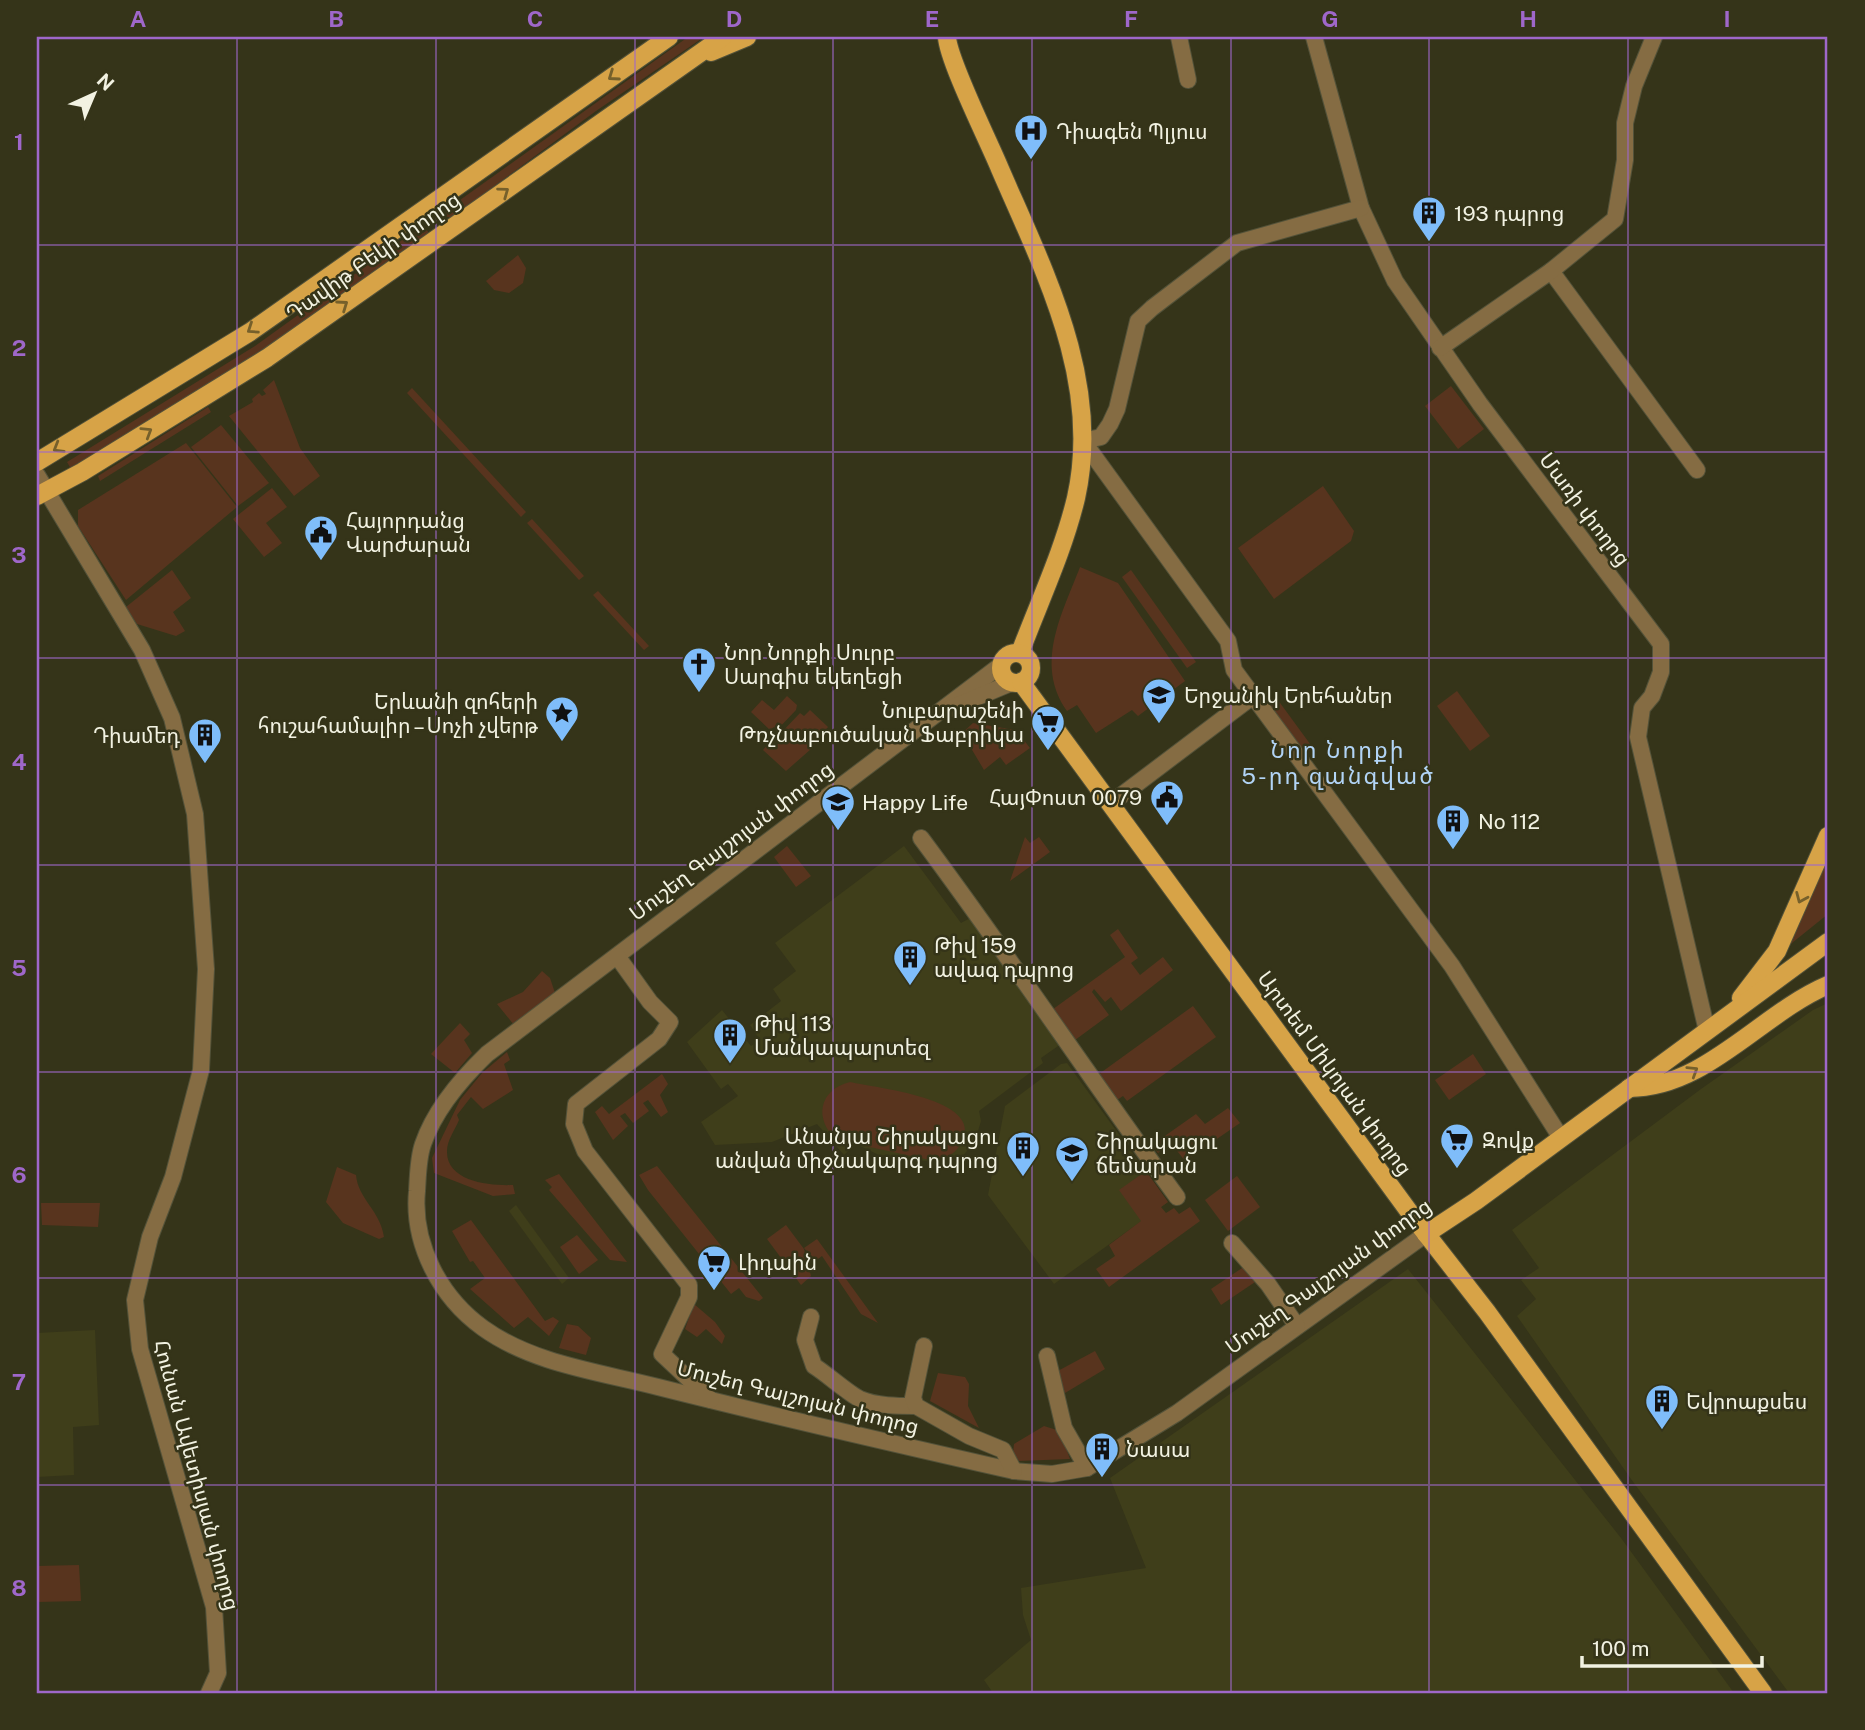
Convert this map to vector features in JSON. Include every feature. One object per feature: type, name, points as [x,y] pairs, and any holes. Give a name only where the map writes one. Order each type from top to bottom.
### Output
[{"type":"main road","name":"Դավիթ Բեկի փողոց","points":[[37,461],[250,332],[669,37]]},
{"type":"main road","name":"Դավիթ Բեկի փողոց","points":[[40,487],[267,358],[722,37]]},
{"type":"main road","points":[[694,57],[747,37]]},
{"type":"main road","points":[[945,39],[1049,284],[1067,333],[1080,389],[1083,441],[1076,497],[1058,557],[1020,653]]},
{"type":"main road","points":[[428,205],[430,223],[449,232]]},
{"type":"main road","points":[[1020,653],[1028,659],[1031,669],[1030,674],[1016,683],[1002,675],[1001,665],[1010,654],[1020,653]]},
{"type":"main road","name":"Արտեմ Միկոյան փողոց","points":[[1016,683],[1110,804],[1426,1234],[1487,1312],[1763,1693]]},
{"type":"main road","points":[[1730,1014],[1777,951],[1828,836]]},
{"type":"main road","name":"Մուշեղ Գալշոյան փողոց","points":[[1426,1234],[1828,942]]},
{"type":"main road","points":[[1629,1088],[1650,1088],[1684,1077],[1828,985]]},
{"type":"street","points":[[1179,37],[1188,80]]},
{"type":"street","name":"Մառի փողոց","points":[[1314,37],[1361,208],[1395,281],[1440,348],[1661,644],[1661,672],[1653,696],[1642,708],[1638,737],[1663,854],[1707,1031]]},
{"type":"street","points":[[1440,348],[1551,271],[1615,219],[1625,160],[1625,122],[1634,86],[1654,37]]},
{"type":"street","points":[[1361,208],[1237,243],[1152,308],[1138,321],[1117,409],[1110,424],[1101,437],[1083,441],[1228,642],[1234,670],[1452,966],[1561,1138]]},
{"type":"street","points":[[1551,271],[1697,470]]},
{"type":"street","name":"Հունան Ավետիսյան փողոց","points":[[40,487],[142,650],[172,718],[195,814],[206,969],[201,1070],[173,1177],[150,1237],[135,1300],[139,1349],[214,1606],[218,1672],[209,1693]]},
{"type":"street","name":"Մուշեղ Գալշոյան փողոց","points":[[1001,665],[954,697],[940,712],[487,1054],[445,1101],[422,1145],[416,1204],[424,1254],[447,1290],[481,1326],[505,1342],[547,1359],[712,1401],[1014,1471],[1052,1474],[1087,1468],[1177,1413],[1426,1234]]},
{"type":"street","name":"Մուշեղ Գալշոյան փողոց","points":[[940,712],[1016,683]]},
{"type":"street","points":[[1110,804],[1253,696]]},
{"type":"street","points":[[921,838],[996,937],[1026,986],[1177,1196]]},
{"type":"street","points":[[617,957],[650,1002],[670,1022],[659,1039],[576,1104],[574,1124],[585,1151],[689,1285],[689,1297],[662,1354],[712,1401]]},
{"type":"street","points":[[1232,1243],[1268,1284],[1297,1326]]},
{"type":"street","points":[[811,1317],[805,1340],[814,1366],[859,1399],[892,1406],[916,1406],[969,1436],[1003,1450],[1014,1471]]},
{"type":"street","points":[[916,1406],[913,1398],[924,1346]]},
{"type":"street","points":[[1047,1356],[1064,1428],[1087,1468]]},
{"type":"shaded area","points":[[688,37],[704,37],[596,111],[451,218],[445,216],[446,210]]},
{"type":"shaded area","points":[[423,225],[429,233],[318,315],[215,382],[71,469],[67,462],[255,346]]},
{"type":"shaded area","points":[[518,255],[526,268],[523,283],[509,293],[494,290],[486,281]]},
{"type":"shaded area","points":[[274,380],[300,448],[320,476],[294,496],[229,416],[253,402],[252,399],[259,393],[262,396],[266,394],[263,390]]},
{"type":"shaded area","points":[[1451,386],[1484,429],[1458,449],[1425,406]]},
{"type":"shaded area","points":[[412,388],[526,512],[521,517],[407,393]]},
{"type":"shaded area","points":[[208,407],[211,412],[100,481],[98,476]]},
{"type":"shaded area","points":[[221,425],[269,483],[238,506],[191,447]]},
{"type":"shaded area","points":[[186,443],[237,507],[126,600],[78,526],[78,510]]},
{"type":"shaded area","points":[[1323,486],[1354,531],[1351,541],[1274,599],[1238,548]]},
{"type":"shaded area","points":[[272,488],[287,507],[266,523],[282,543],[264,557],[233,519]]},
{"type":"shaded area","points":[[532,519],[584,576],[579,580],[527,523]]},
{"type":"shaded area","points":[[1080,567],[1118,583],[1185,681],[1138,716],[1132,710],[1096,733],[1077,705],[1067,711],[1057,693],[1053,675],[1054,639]]},
{"type":"shaded area","points":[[172,570],[191,598],[173,612],[185,631],[176,636],[137,624],[126,607]]},
{"type":"shaded area","points":[[1131,570],[1196,662],[1187,668],[1122,577]]},
{"type":"shaded area","points":[[598,591],[649,646],[644,650],[593,595]]},
{"type":"shaded area","points":[[1457,691],[1490,736],[1470,751],[1437,706]]},
{"type":"shaded area","points":[[787,696],[797,705],[796,710],[777,730],[774,727],[770,730],[751,712],[762,700],[774,710]]},
{"type":"shaded area","points":[[1275,696],[1313,748],[1303,755],[1265,703]]},
{"type":"shaded area","points":[[810,710],[828,727],[811,749],[786,771],[763,750],[769,743],[775,747],[784,737],[781,733],[800,713],[804,716]]},
{"type":"shaded area","points":[[973,723],[1016,730],[1030,748],[1006,765],[1000,757],[984,770],[962,733]]},
{"type":"shaded area","points":[[1025,837],[1030,843],[1039,837],[1050,852],[1010,881]]},
{"type":"shaded area","points":[[787,846],[811,876],[796,887],[774,857]]},
{"type":"shaded area","points":[[904,846],[961,923],[972,917],[1061,1044],[1041,1058],[1043,1063],[979,1111],[981,1121],[975,1141],[962,1157],[945,1162],[913,1160],[911,1163],[904,1157],[879,1155],[856,1144],[844,1155],[817,1124],[772,1142],[715,1145],[701,1122],[738,1096],[728,1084],[721,1089],[687,1042],[722,1010],[751,1046],[760,1040],[750,1025],[781,1001],[773,989],[796,971],[775,943]]},
{"type":"shaded area","points":[[1828,855],[1828,914],[1787,947]]},
{"type":"shaded area","points":[[1118,929],[1138,958],[1131,963],[1140,975],[1163,957],[1173,970],[1121,1011],[1111,997],[1105,1002],[1094,989],[1092,992],[1109,1015],[1071,1043],[1049,1012],[1125,957],[1110,935]]},
{"type":"shaded area","points":[[542,971],[550,978],[555,993],[514,1025],[497,1004],[523,992]]},
{"type":"shaded area","points":[[1828,1003],[1828,1693],[1789,1693],[1631,1479],[1517,1316],[1536,1299],[1521,1280],[1539,1268],[1512,1230],[1701,1089],[1813,1010]]},
{"type":"shaded area","points":[[1193,1006],[1216,1037],[1127,1101],[1123,1096],[1117,1100],[1099,1074]]},
{"type":"shaded area","points":[[460,1023],[470,1034],[464,1040],[472,1053],[455,1073],[431,1054]]},
{"type":"shaded area","points":[[507,1052],[510,1060],[504,1064],[513,1090],[483,1109],[471,1097],[457,1115],[459,1120],[447,1147],[449,1161],[454,1170],[462,1176],[482,1183],[513,1185],[515,1194],[493,1196],[434,1173],[432,1158],[460,1100],[482,1073]]},
{"type":"shaded area","points":[[1473,1054],[1486,1074],[1449,1100],[1435,1080]]},
{"type":"shaded area","name":"Շիրակացու ճեմարան","points":[[1067,1063],[1168,1202],[1054,1284],[988,1195],[1005,1106],[1061,1064]]},
{"type":"shaded area","points":[[662,1074],[668,1084],[660,1095],[668,1112],[661,1117],[648,1100],[643,1103],[649,1111],[633,1123],[625,1113],[620,1116],[628,1126],[613,1140],[595,1112],[602,1106],[609,1114]]},
{"type":"shaded area","points":[[850,1082],[902,1092],[943,1105],[958,1115],[965,1127],[962,1142],[949,1156],[930,1160],[837,1140],[825,1124],[823,1106],[831,1092]]},
{"type":"shaded area","points":[[1228,1108],[1240,1123],[1185,1161],[1171,1143],[1158,1153],[1152,1145],[1196,1114],[1205,1124]]},
{"type":"shaded area","points":[[657,1166],[763,1298],[759,1301],[746,1297],[739,1288],[731,1294],[639,1175]]},
{"type":"shaded area","points":[[337,1167],[356,1175],[384,1237],[379,1239],[343,1223],[326,1202]]},
{"type":"shaded area","points":[[1146,1171],[1168,1202],[1161,1207],[1166,1213],[1174,1208],[1179,1214],[1190,1207],[1200,1221],[1109,1287],[1096,1269],[1115,1256],[1109,1245],[1141,1221],[1119,1190]]},
{"type":"shaded area","points":[[559,1174],[627,1262],[610,1260],[549,1190],[552,1187],[545,1180]]},
{"type":"shaded area","points":[[1237,1176],[1260,1207],[1228,1231],[1205,1200]]},
{"type":"shaded area","points":[[41,1203],[100,1203],[98,1227],[42,1225]]},
{"type":"shaded area","points":[[516,1205],[569,1278],[562,1284],[509,1211]]},
{"type":"shaded area","points":[[471,1220],[545,1321],[553,1317],[559,1321],[549,1336],[528,1317],[514,1328],[470,1289],[485,1278],[473,1261],[470,1262],[452,1231]]},
{"type":"shaded area","points":[[786,1225],[804,1249],[811,1276],[801,1285],[767,1239]]},
{"type":"shaded area","points":[[577,1235],[598,1260],[579,1274],[560,1247]]},
{"type":"shaded area","points":[[817,1239],[878,1323],[861,1314],[822,1256],[815,1261],[804,1248]]},
{"type":"shaded area","points":[[1248,1264],[1258,1280],[1221,1305],[1211,1289]]},
{"type":"shaded area","points":[[1408,1269],[1621,1538],[1734,1693],[993,1693],[984,1680],[1031,1640],[1023,1615],[1021,1588],[1146,1568],[1110,1478]]},
{"type":"shaded area","points":[[694,1304],[715,1322],[725,1336],[722,1344],[706,1329],[697,1337],[685,1329]]},
{"type":"shaded area","points":[[567,1324],[578,1326],[591,1338],[586,1355],[559,1348]]},
{"type":"shaded area","points":[[95,1330],[99,1425],[73,1427],[74,1475],[37,1477],[37,1333]]},
{"type":"shaded area","points":[[1095,1351],[1105,1369],[1065,1393],[1054,1373]]},
{"type":"shaded area","points":[[938,1373],[965,1377],[969,1384],[968,1406],[979,1428],[930,1401]]},
{"type":"shaded area","points":[[1044,1426],[1060,1431],[1070,1459],[1019,1461],[1013,1453],[1014,1444]]},
{"type":"shaded area","points":[[79,1565],[81,1601],[37,1602],[37,1566]]},
{"type":"place","name":"Դիագեն Պլյուս","points":[[1031,161]]},
{"type":"place","name":"193 դպրոց","points":[[1429,243]]},
{"type":"place","name":"Հայորդանց Վարժարան","points":[[321,562]]},
{"type":"place","name":"Նոր Նորքի Սուրբ Սարգիս եկեղեցի","points":[[699,694]]},
{"type":"place","name":"Երջանիկ Երեհաներ","points":[[1159,725]]},
{"type":"place","name":"Երևանի զոհերի հուշահամալիր – Սոչի չվերթ","points":[[562,743]]},
{"type":"place","name":"Նուբարաշենի Թռչնաբուծական Ֆաբրիկա","points":[[1048,752]]},
{"type":"place","name":"Դիամեդ","points":[[205,765]]},
{"type":"place","name":"ՀայՓոստ 0079","points":[[1167,827]]},
{"type":"place","name":"Happy Life","points":[[838,832]]},
{"type":"place","name":"No 112","points":[[1453,851]]},
{"type":"place","name":"Թիվ 159 ավագ դպրոց","points":[[910,987]]},
{"type":"place","name":"Թիվ 113 Մանկապարտեզ","points":[[730,1065]]},
{"type":"place","name":"Զովք","points":[[1457,1170]]},
{"type":"place","name":"Անանյա Շիրակացու անվան միջնակարգ դպրոց","points":[[1023,1178]]},
{"type":"place","name":"Շիրակացու ճեմարան","points":[[1072,1183]]},
{"type":"place","name":"Լիդաին","points":[[714,1292]]},
{"type":"place","name":"Եվրոաքսես","points":[[1662,1431]]},
{"type":"place","name":"Նասա","points":[[1102,1479]]},
{"type":"district","name":"Նոր Նորքի 5-րդ զանգված","points":[[1338,762]]}]
